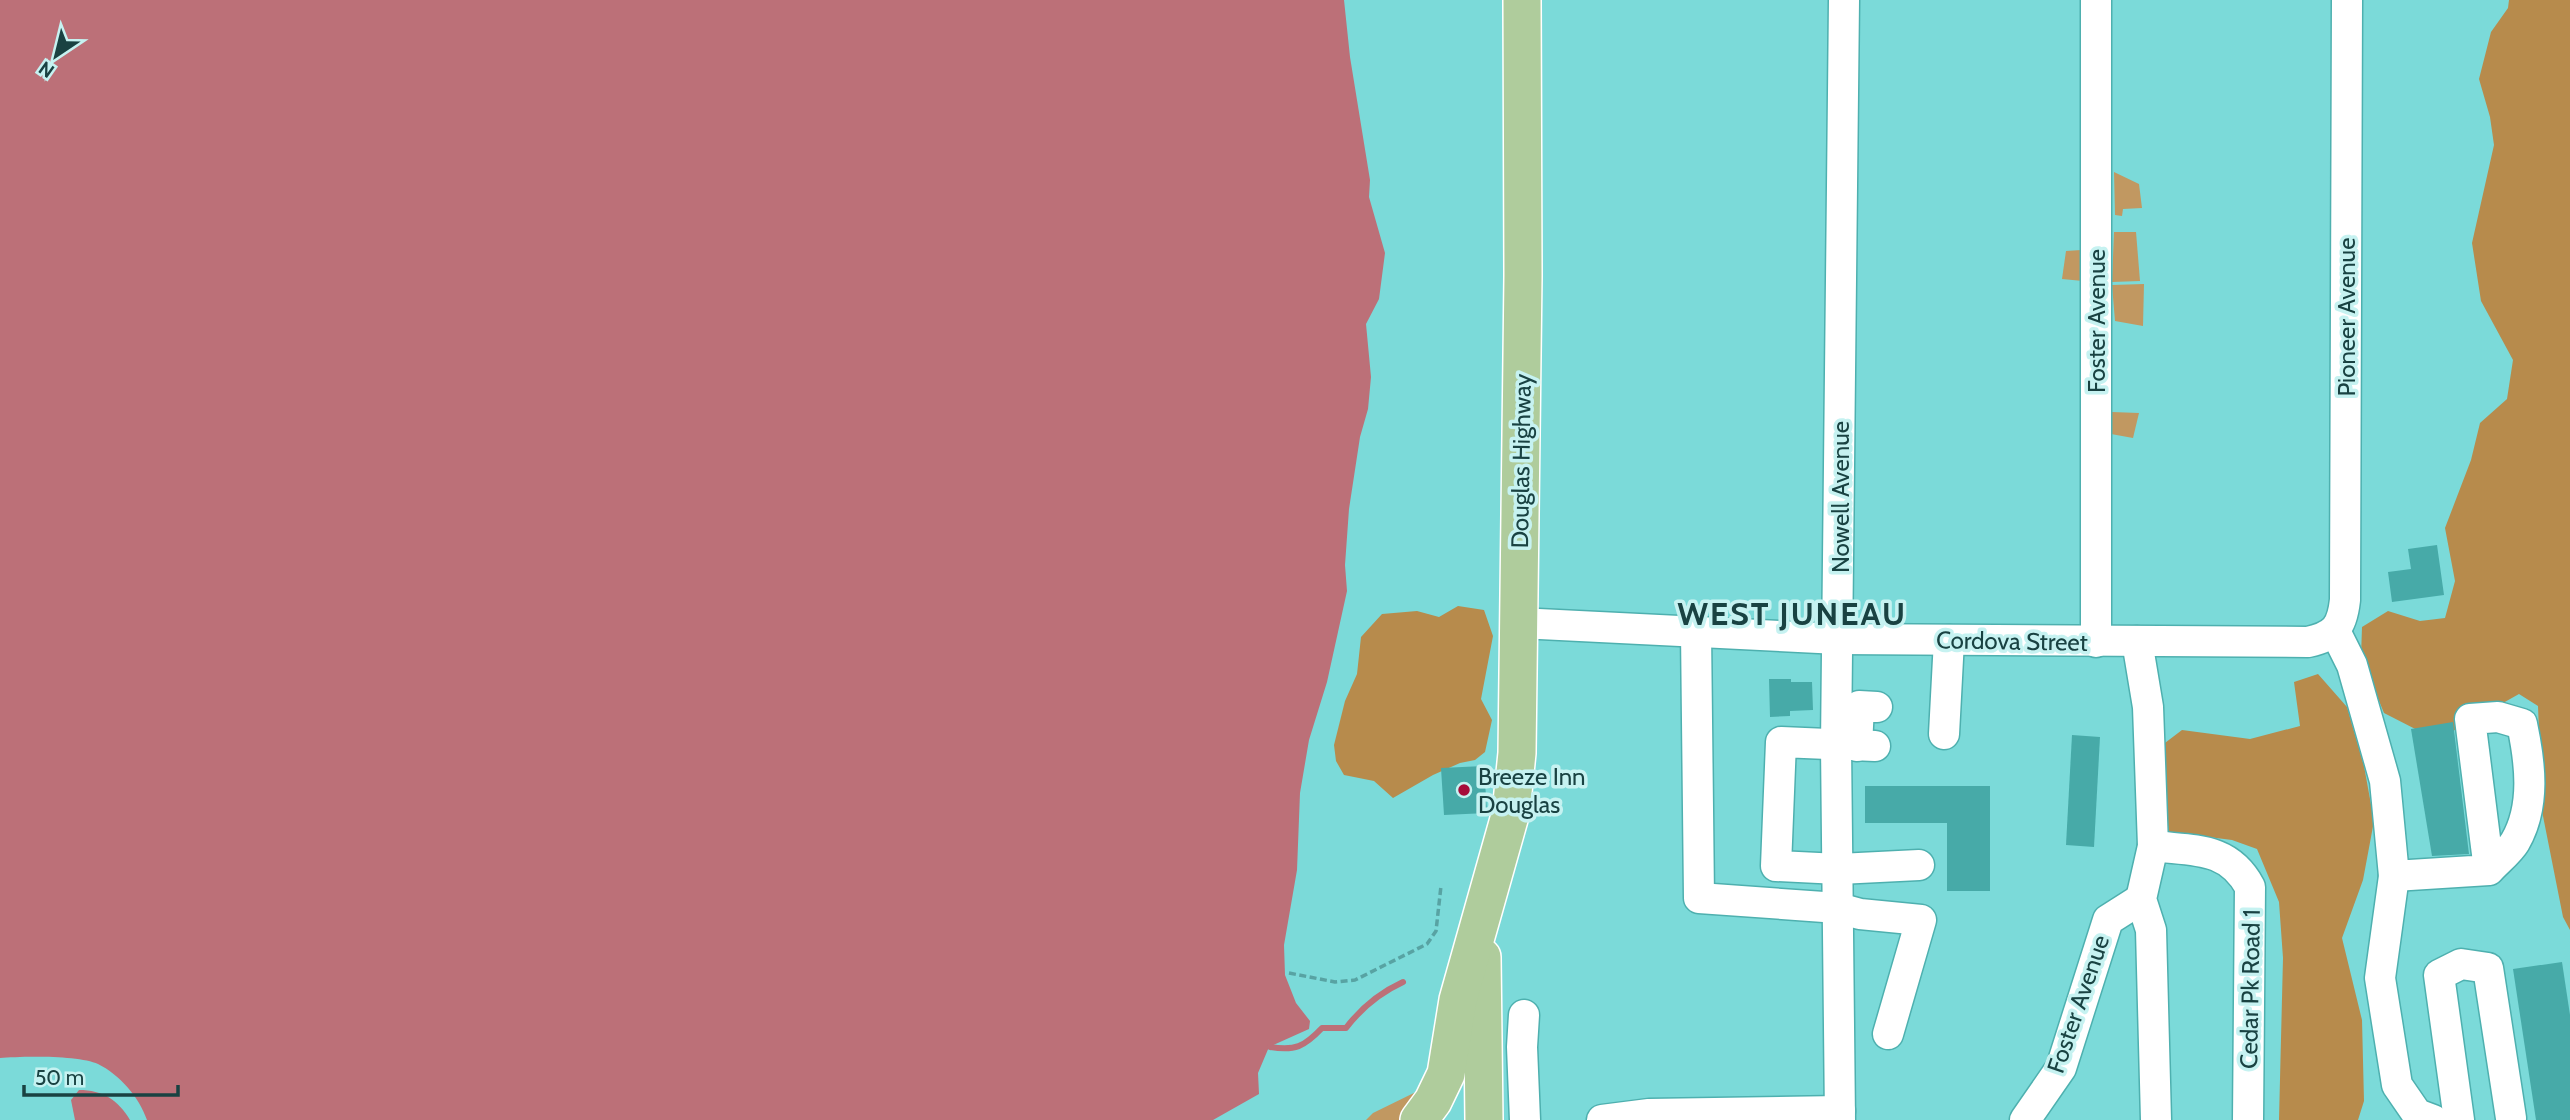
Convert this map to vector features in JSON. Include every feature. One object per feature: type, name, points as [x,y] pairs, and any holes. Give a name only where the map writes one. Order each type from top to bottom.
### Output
[{"type":"main road","name":"Douglas Highway","points":[[1419,1120],[1433,1101],[1446,1074],[1458,1000],[1511,812],[1517,753],[1523,276],[1522,0]]},
{"type":"main road","points":[[1481,916],[1484,1120]]},
{"type":"street","name":"Nowell Avenue","points":[[1840,1115],[1839,869],[1856,746],[1839,639],[1844,0]]},
{"type":"street","name":"Foster Avenue","points":[[2096,0],[2096,642]]},
{"type":"street","name":"Pioneer Avenue","points":[[2335,631],[2343,617],[2346,600],[2347,0]]},
{"type":"street","name":"Cordova Street","points":[[1519,623],[1839,639],[2096,642],[2308,642],[2322,639],[2335,631]]},
{"type":"street","points":[[1696,631],[1699,898],[1838,908],[1860,915],[1921,920],[1888,1034]]},
{"type":"street","points":[[2335,631],[2352,665],[2385,781],[2394,876],[2380,978],[2397,1085],[2417,1114],[2433,1120]]},
{"type":"street","points":[[1944,734],[1949,640]]},
{"type":"street","name":"Foster Avenue","points":[[2137,641],[2148,707],[2153,846],[2141,899],[2151,930],[2156,1120]]},
{"type":"street","points":[[1877,707],[1859,706],[1856,746],[1781,742],[1776,866],[1839,869],[1919,865]]},
{"type":"street","name":"Cedar Pk Road 1","points":[[2153,846],[2218,855],[2243,874],[2250,887],[2248,1120]]},
{"type":"street","points":[[2394,876],[2489,870]]},
{"type":"street","name":"Foster Avenue","points":[[2025,1120],[2061,1068],[2108,920],[2141,899]]},
{"type":"street","points":[[2459,1120],[2439,975],[2461,964],[2488,968],[2508,1119]]},
{"type":"street","points":[[1524,1015],[1522,1047],[1525,1120]]},
{"type":"street","points":[[1602,1120],[1649,1114],[1840,1115]]},
{"type":"path","points":[[1289,973],[1335,982],[1355,980],[1427,944],[1436,931],[1441,886]]},
{"type":"shaded area","points":[[0,0],[1344,0],[1350,57],[1370,180],[1369,197],[1385,253],[1379,299],[1366,324],[1371,377],[1368,409],[1360,437],[1349,509],[1345,565],[1347,591],[1327,682],[1309,740],[1300,793],[1297,870],[1284,945],[1285,975],[1296,1003],[1310,1021],[1309,1029],[1269,1047],[1258,1073],[1259,1094],[1213,1120],[147,1120],[128,1088],[114,1074],[98,1064],[65,1058],[0,1058]]},
{"type":"shaded area","points":[[2509,0],[2570,0],[2570,930],[2563,917],[2542,811],[2538,706],[2519,694],[2453,731],[2425,734],[2384,713],[2361,657],[2362,627],[2388,611],[2420,621],[2445,618],[2455,581],[2445,528],[2471,460],[2480,423],[2507,399],[2513,360],[2481,301],[2472,243],[2494,145],[2490,117],[2479,79],[2491,32],[2508,8]]},
{"type":"shaded area","points":[[2114,172],[2139,184],[2142,208],[2123,209],[2122,216],[2115,215]]},
{"type":"shaded area","points":[[2114,232],[2136,232],[2140,281],[2112,282]]},
{"type":"shaded area","points":[[2081,250],[2083,281],[2062,279],[2066,251]]},
{"type":"shaded area","points":[[2144,284],[2143,326],[2115,321],[2112,285]]},
{"type":"shaded area","points":[[2112,412],[2139,413],[2133,438],[2111,434]]},
{"type":"shaded area","points":[[1458,606],[1484,610],[1493,636],[1481,699],[1492,720],[1485,752],[1475,760],[1460,763],[1433,775],[1393,798],[1374,781],[1344,775],[1336,761],[1334,745],[1345,701],[1357,674],[1361,637],[1382,614],[1417,611],[1439,617]]},
{"type":"shaded area","points":[[2318,674],[2347,707],[2364,766],[2374,821],[2363,880],[2342,938],[2362,1020],[2364,1101],[2358,1120],[2279,1120],[2283,958],[2279,902],[2257,849],[2232,840],[2169,832],[2157,749],[2182,730],[2250,739],[2300,726],[2294,682]]},
{"type":"shaded area","points":[[1422,1089],[1410,1120],[1366,1120],[1373,1113]]},
{"type":"shaded area","points":[[79,1090],[103,1094],[120,1107],[130,1120],[75,1120],[71,1100]]},
{"type":"building","points":[[2437,545],[2444,595],[2392,602],[2388,572],[2411,569],[2408,549]]},
{"type":"building","points":[[1769,679],[1812,682],[1813,710],[1790,711],[1790,716],[1770,717]]},
{"type":"building","points":[[2453,722],[2469,854],[2432,856],[2411,729]]},
{"type":"building","points":[[2072,735],[2100,737],[2094,847],[2066,845]]},
{"type":"building","name":"Breeze Inn Douglas","points":[[1484,766],[1487,813],[1444,815],[1441,768]]},
{"type":"building","points":[[1865,786],[1990,786],[1990,891],[1947,891],[1947,823],[1865,823]]},
{"type":"building","points":[[2562,962],[2570,1015],[2570,1120],[2536,1120],[2513,969]]},
{"type":"waterway","points":[[1270,1047],[1293,1048],[1310,1040],[1322,1028],[1346,1028],[1372,1001],[1403,982]]},
{"type":"place","name":"Breeze Inn Douglas","points":[[1464,790]]},
{"type":"district","name":"WEST JUNEAU","points":[[1792,613]]}]
